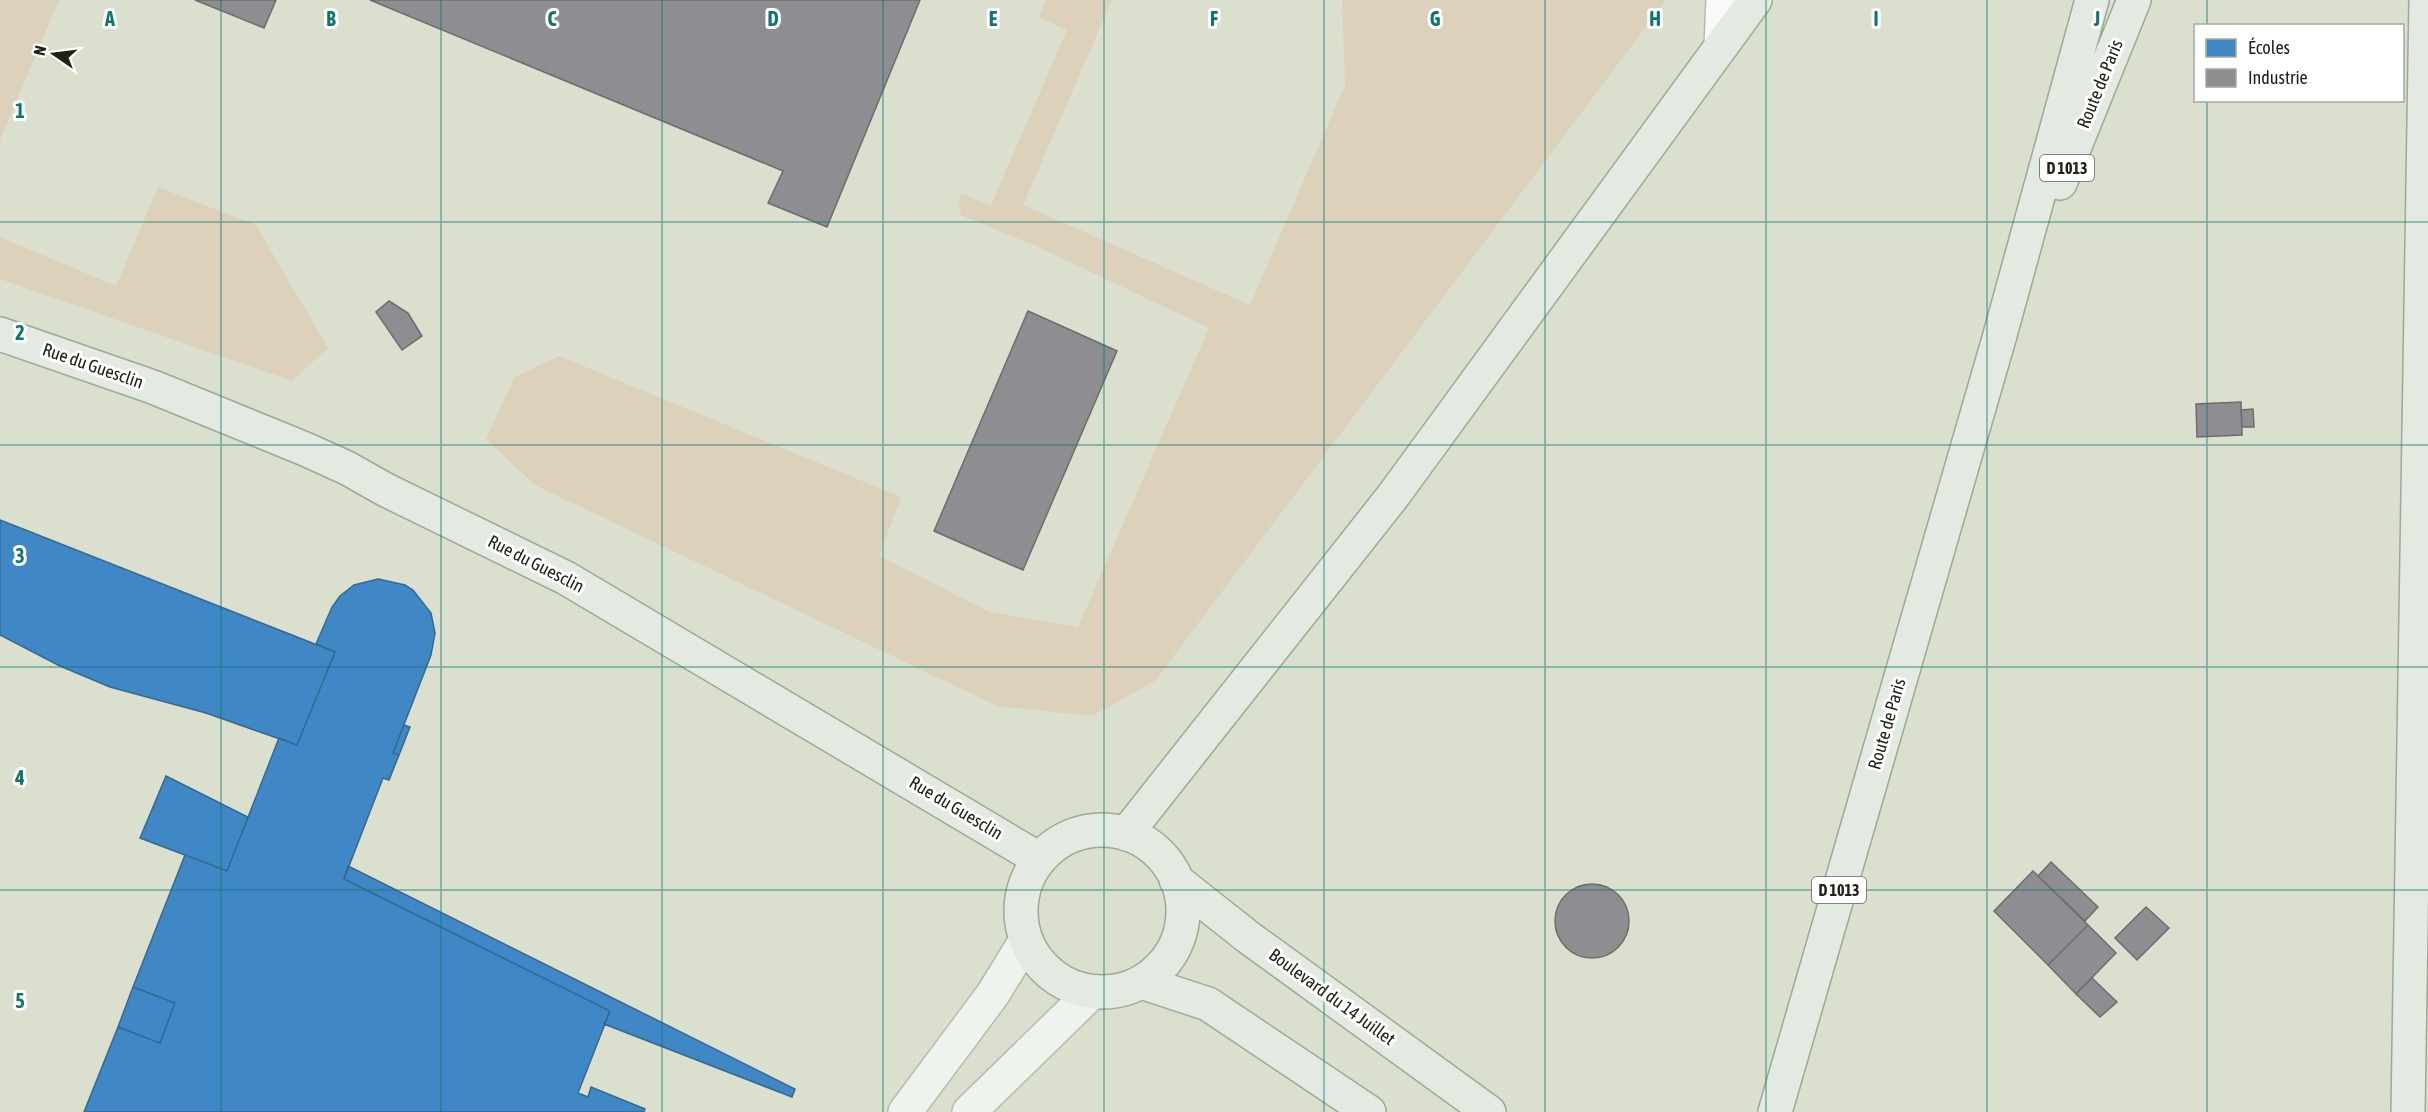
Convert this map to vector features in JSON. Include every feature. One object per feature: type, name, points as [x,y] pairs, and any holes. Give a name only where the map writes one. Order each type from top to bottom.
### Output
[{"type":"main road","points":[[1126,834],[1393,496],[1755,0]]},
{"type":"main road","name":"Route de Paris","points":[[1775,1112],[2000,335],[2092,0]]},
{"type":"main road","name":"Route de Paris","points":[[2000,335],[2134,0]]},
{"type":"main road","points":[[2408,1112],[2426,0]]},
{"type":"main road","name":"Rue du Guesclin","points":[[0,334],[153,387],[305,449],[566,578],[1040,859]]},
{"type":"main road","points":[[1103,830],[1126,834],[1148,844],[1164,860],[1176,880],[1182,903],[1181,927],[1173,949],[1160,968],[1142,982],[1117,991],[1092,992],[1071,986],[1052,975],[1036,959],[1026,940],[1021,919],[1022,898],[1028,877],[1040,859],[1058,843],[1079,833],[1103,830]]},
{"type":"main road","name":"Boulevard du 14 Juillet","points":[[1176,880],[1248,937],[1489,1112]]},
{"type":"main road","points":[[905,1112],[993,994],[1026,940]]},
{"type":"main road","points":[[1142,982],[1208,1004],[1369,1112]]},
{"type":"main road","points":[[969,1112],[1092,992]]},
{"type":"street","points":[[1721,46],[1723,0]]},
{"type":"shaded area","points":[[0,0],[59,0],[0,140]]},
{"type":"shaded area","points":[[1046,0],[1112,0],[1023,205],[1250,305],[1345,85],[1342,0],[1666,0],[1155,681],[1092,716],[997,706],[535,485],[486,439],[514,378],[559,356],[901,497],[879,556],[990,612],[1078,627],[1209,328],[1038,247],[961,215],[958,202],[961,194],[991,205],[1067,30],[1039,17]]},
{"type":"shaded area","points":[[158,187],[256,225],[328,348],[292,381],[0,279],[0,237],[116,286]]},
{"type":"building: Écoles","points":[[0,520],[335,652],[297,745],[206,713],[110,687],[60,666],[0,635]]},
{"type":"building: Écoles","points":[[378,579],[405,585],[413,590],[431,613],[435,633],[431,655],[393,753],[399,755],[389,780],[383,778],[344,879],[610,1011],[578,1093],[588,1097],[591,1087],[645,1109],[644,1112],[84,1112],[118,1027],[160,1043],[175,1003],[133,987],[185,855],[227,871],[279,738],[297,745],[335,652],[316,644],[332,607],[340,596],[354,585]]},
{"type":"building: Écoles","points":[[404,725],[410,727],[399,755],[393,753]]},
{"type":"building: Écoles","points":[[166,776],[248,817],[227,871],[140,838]]},
{"type":"building: Écoles","points":[[348,866],[795,1089],[792,1097],[604,1024],[610,1011],[344,879]]},
{"type":"building: Écoles","points":[[133,987],[175,1003],[160,1043],[118,1027]]},
{"type":"building: Industrie","points":[[195,0],[276,0],[264,28]]},
{"type":"building: Industrie","points":[[370,0],[920,0],[827,227],[768,203],[783,171]]},
{"type":"building: Industrie","points":[[389,301],[408,313],[422,336],[402,350],[376,312]]},
{"type":"building: Industrie","points":[[1028,311],[1117,351],[1023,570],[934,531]]},
{"type":"building: Industrie","points":[[2241,402],[2242,435],[2197,437],[2196,404]]},
{"type":"building: Industrie","points":[[2253,409],[2254,427],[2242,427],[2241,410]]},
{"type":"building: Industrie","points":[[2051,862],[2098,907],[2085,921],[2038,876]]},
{"type":"building: Industrie","points":[[2033,871],[2088,925],[2048,965],[1994,911]]},
{"type":"building: Industrie","points":[[1592,884],[1613,890],[1623,900],[1629,921],[1623,942],[1613,952],[1592,958],[1571,952],[1561,942],[1555,921],[1561,900],[1571,890]]},
{"type":"building: Industrie","points":[[2146,907],[2169,928],[2137,960],[2115,938]]},
{"type":"building: Industrie","points":[[2088,925],[2116,953],[2076,994],[2048,965]]},
{"type":"building: Industrie","points":[[2092,978],[2117,1002],[2100,1017],[2076,994]]}]
